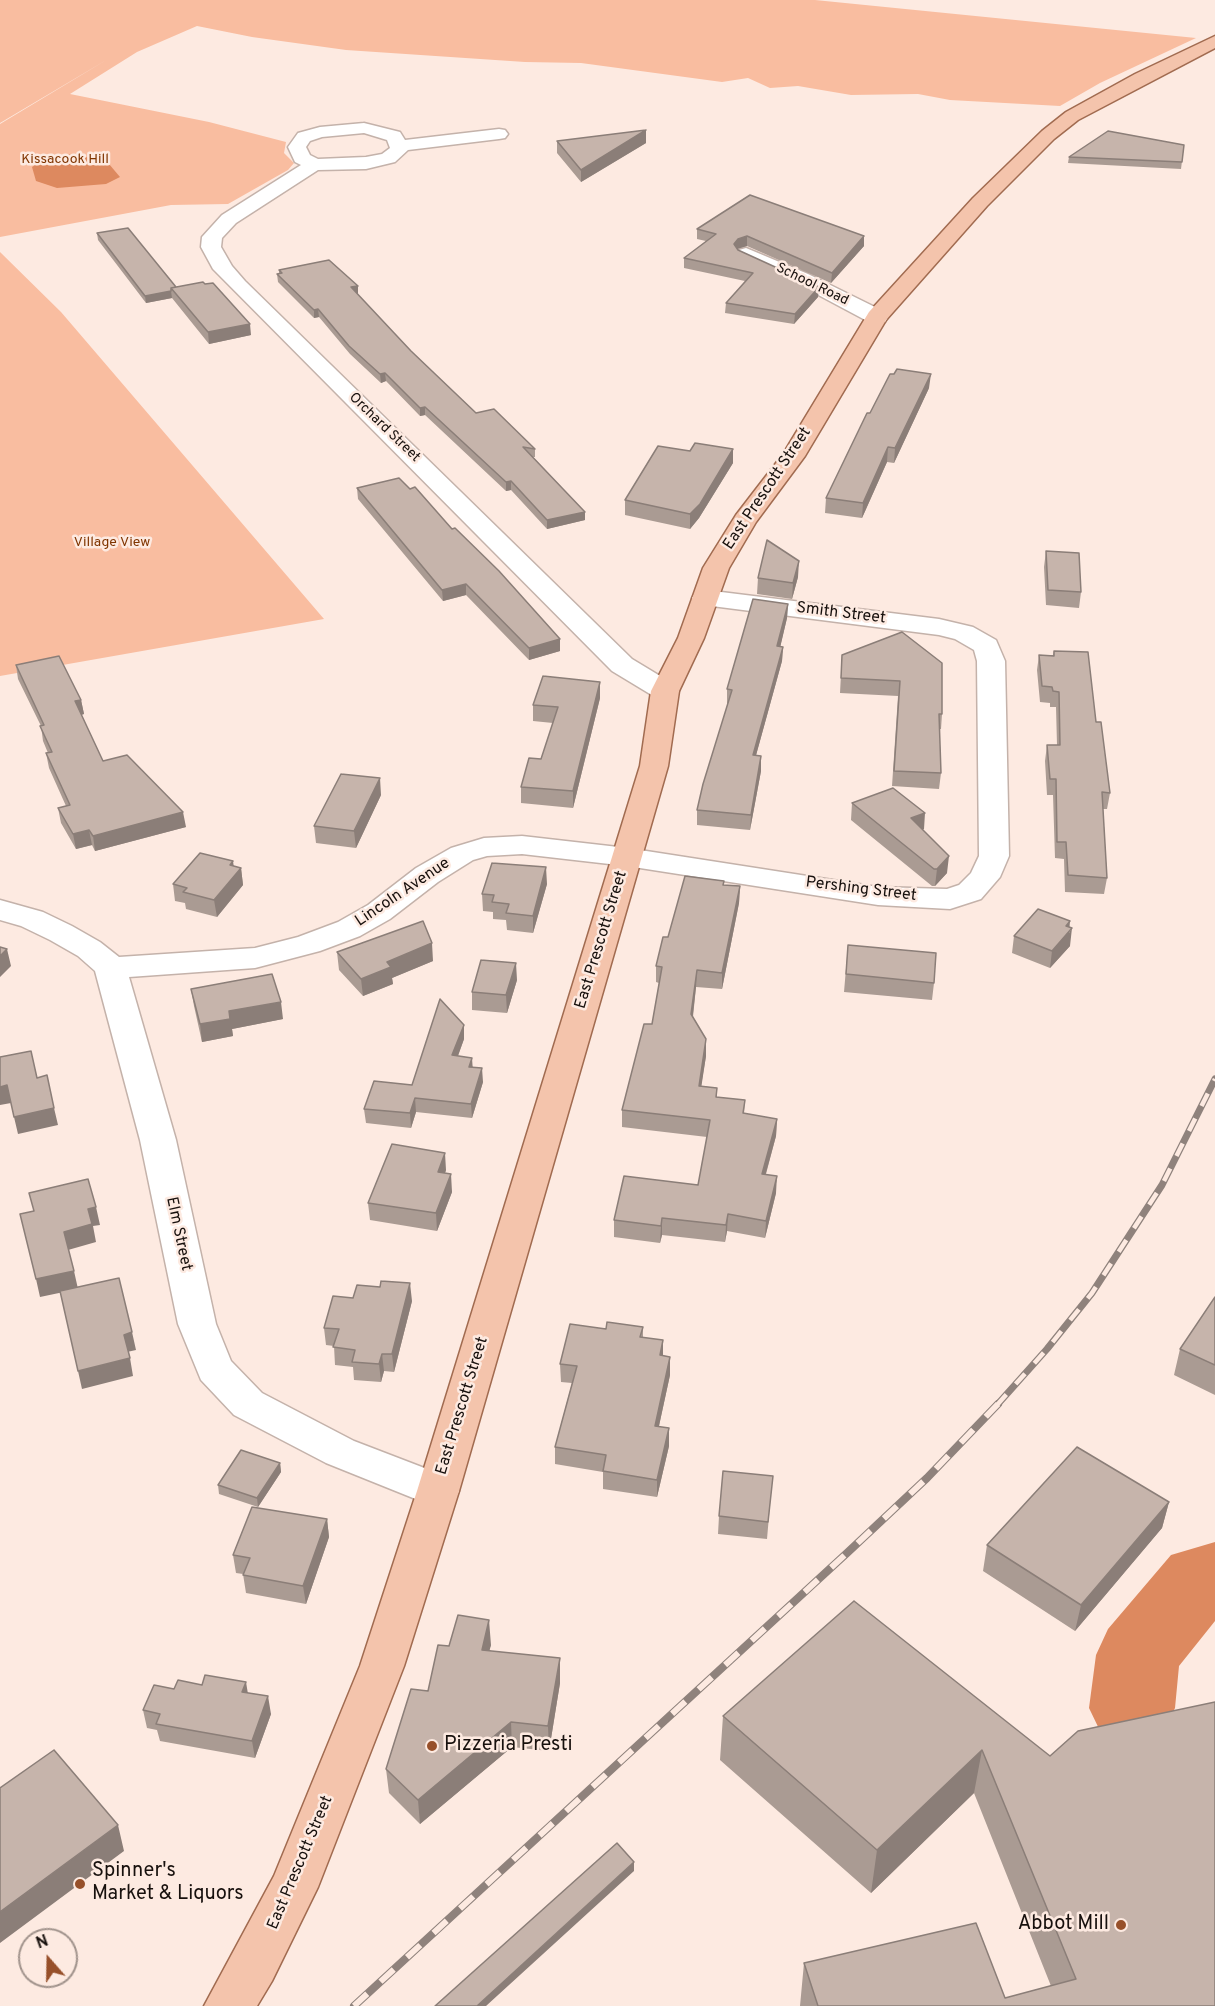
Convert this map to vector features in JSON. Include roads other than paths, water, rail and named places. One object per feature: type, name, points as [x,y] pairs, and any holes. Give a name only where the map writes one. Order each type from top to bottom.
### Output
[{"type":"main road","name":"East Prescott Street","points":[[229,2006],[255,1964],[294,1887],[382,1666],[438,1491],[654,766],[665,691],[691,638],[716,568],[745,520],[793,456],[877,317],[980,202],[1047,135],[1072,116],[1215,41]]},
{"type":"street","points":[[344,128],[383,131],[394,135],[399,146],[399,150],[388,158],[350,165],[314,165],[302,158],[297,147],[304,137],[320,132],[344,128]]},
{"type":"street","points":[[399,146],[499,134]]},
{"type":"street","name":"Orchard Street","points":[[314,165],[229,219],[212,237],[211,247],[214,256],[238,285],[622,665],[665,691]]},
{"type":"street","name":"School Road","points":[[746,255],[801,278],[877,317]]},
{"type":"street","name":"Smith Street","points":[[705,598],[911,622],[964,633],[974,639]]},
{"type":"street","name":"Pershing Street","points":[[627,857],[879,896],[950,899],[970,892],[985,878],[994,856],[991,661],[986,646],[974,639]]},
{"type":"street","name":"Lincoln Avenue","points":[[110,968],[255,958],[309,944],[349,929],[379,912],[427,875],[462,854],[484,847],[522,845],[627,857]]},
{"type":"street","points":[[1,904],[89,949],[110,968]]},
{"type":"street","name":"Elm Street","points":[[110,968],[158,1140],[197,1324],[215,1369],[248,1404],[340,1452],[438,1491]]},
{"type":"waterway","points":[[1132,1708],[1138,1655],[1200,1579],[1215,1576]]},
{"type":"railway","points":[[997,1405],[1047,1349],[1092,1293],[1162,1185],[1215,1079]]},
{"type":"railway","points":[[354,2006],[847,1553],[927,1478],[998,1404]]},
{"type":"place","name":"Pizzeria Presti","points":[[432,1746]]},
{"type":"place","name":"Spinner's Market & Liquors","points":[[80,1884]]},
{"type":"place","name":"Abbot Mill","points":[[1121,1925]]},
{"type":"park label","name":"Kissacook Hill","points":[[65,160]]},
{"type":"park label","name":"Village View","points":[[112,543]]}]
